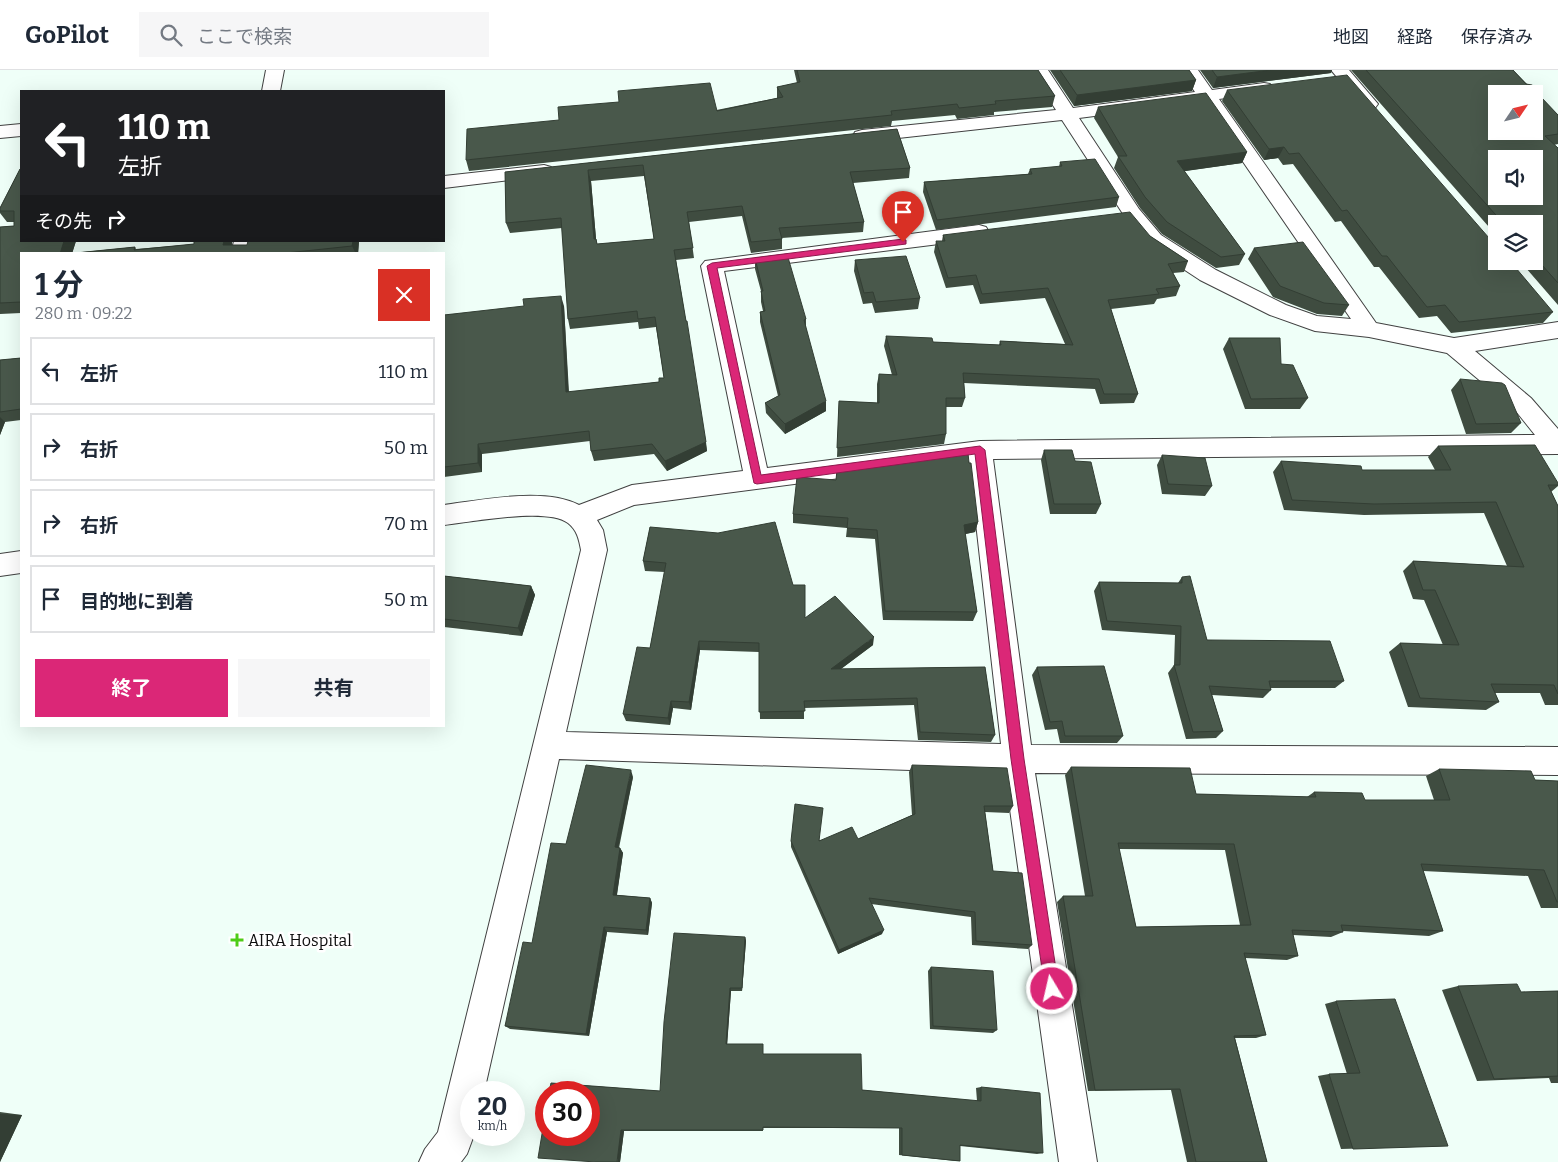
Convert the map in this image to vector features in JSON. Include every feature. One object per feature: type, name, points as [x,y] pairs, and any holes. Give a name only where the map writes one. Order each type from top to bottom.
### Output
[{"type":"street","points":[[270,90],[275,70]]},
{"type":"street","points":[[1039,70],[1067,114],[1122,215],[1154,240],[1208,276],[1278,310],[1315,323],[1368,329],[1454,346],[1558,330]]},
{"type":"street","points":[[1189,70],[1368,329]]},
{"type":"street","points":[[1339,76],[1380,116]]},
{"type":"street","points":[[840,138],[1067,114],[1282,86]]},
{"type":"street","points":[[0,132],[20,130]]},
{"type":"street","points":[[445,182],[562,169]]},
{"type":"street","points":[[757,480],[712,266],[995,230]]},
{"type":"street","points":[[1454,346],[1523,404],[1558,445]]},
{"type":"street","points":[[578,516],[632,495],[980,450],[1558,445]]},
{"type":"street","points":[[980,450],[1018,759],[1078,1162]]},
{"type":"street","points":[[438,1162],[454,1142],[594,550],[590,530],[578,516],[563,508],[536,505],[445,515]]},
{"type":"street","points":[[0,565],[20,562]]},
{"type":"street","points":[[548,744],[1018,759],[1558,761]]},
{"type":"building","points":[[797,70],[1038,70],[1055,96],[995,101],[996,104],[959,108],[957,104],[891,111],[892,115],[466,160],[467,129],[559,120],[558,107],[619,102],[618,91],[710,83],[717,111],[783,97],[777,87],[800,82]]},
{"type":"building","points":[[1060,70],[1189,70],[1196,80],[1077,95]]},
{"type":"building","points":[[1212,70],[1271,70],[1217,77]]},
{"type":"building","points":[[1366,70],[1513,70],[1526,84],[1532,85],[1488,85],[1488,140],[1543,140],[1543,99],[1558,115],[1558,134],[1545,136],[1558,148],[1558,283],[1543,266],[1543,215],[1496,215]]},
{"type":"building","points":[[1347,75],[1488,237],[1488,270],[1518,270],[1553,312],[1459,322],[1445,305],[1427,307],[1387,256],[1382,256],[1347,210],[1342,211],[1299,153],[1289,154],[1284,147],[1269,149],[1227,90]]},
{"type":"building","points":[[1206,93],[1247,152],[1177,161],[1245,254],[1221,257],[1167,222],[1145,197],[1118,156],[1127,156],[1098,107]]},
{"type":"building","points":[[897,129],[910,168],[850,172],[864,222],[779,228],[782,239],[751,242],[742,206],[687,212],[693,248],[674,250],[706,442],[665,461],[652,444],[591,451],[589,431],[478,444],[478,463],[445,467],[445,315],[524,306],[523,299],[561,296],[566,392],[659,382],[659,378],[664,378],[655,317],[638,319],[637,311],[568,319],[561,218],[506,223],[505,172]],"holes":[[[643,165],[654,239],[597,244],[596,239],[594,239],[588,170]]]},
{"type":"building","points":[[1095,159],[1119,197],[937,220],[924,182],[1032,174],[1030,169],[1062,166],[1060,162]]},
{"type":"building","points":[[20,169],[20,242],[64,242],[61,252],[20,252],[20,302],[0,303],[0,227],[14,226],[14,211],[0,211]]},
{"type":"building","points":[[1130,212],[1150,236],[1188,261],[1168,264],[1180,286],[1156,289],[1159,294],[1108,300],[1138,394],[1104,394],[1099,379],[963,373],[965,398],[946,398],[946,434],[837,448],[839,401],[879,403],[879,374],[897,375],[886,336],[932,338],[933,342],[1001,345],[1000,341],[1073,345],[1048,288],[982,294],[976,275],[948,278],[936,241],[945,241],[943,235]]},
{"type":"building","points":[[194,242],[224,242],[223,245],[247,245],[248,242],[353,242],[352,246],[295,252],[86,252],[135,247],[134,250],[194,244]]},
{"type":"building","points":[[1303,242],[1349,305],[1324,303],[1280,286],[1254,248]]},
{"type":"building","points":[[787,254],[806,319],[804,320],[826,401],[785,424],[765,403],[780,395],[760,312],[765,311],[761,291],[763,291],[755,258]]},
{"type":"building","points":[[906,256],[920,298],[876,302],[873,292],[864,293],[855,260]]},
{"type":"building","points":[[1229,338],[1280,338],[1281,364],[1293,365],[1308,398],[1251,399]]},
{"type":"building","points":[[20,358],[20,409],[0,412],[0,360]]},
{"type":"building","points":[[1460,379],[1502,383],[1505,385],[1521,423],[1476,424]]},
{"type":"building","points":[[1535,445],[1558,483],[1558,485],[1548,485],[1558,506],[1558,694],[1554,685],[1491,684],[1499,702],[1420,698],[1400,643],[1459,645],[1435,590],[1423,590],[1413,561],[1524,567],[1496,502],[1374,504],[1292,500],[1281,461],[1361,466],[1362,470],[1451,470],[1438,446]]},
{"type":"building","points":[[1044,450],[1072,450],[1075,461],[1091,462],[1101,504],[1054,504]]},
{"type":"building","points":[[968,453],[969,463],[971,463],[978,522],[964,525],[977,612],[885,611],[877,530],[847,528],[848,518],[793,514],[797,477],[836,480],[837,470]]},
{"type":"building","points":[[1162,455],[1205,458],[1212,486],[1168,484]]},
{"type":"building","points":[[775,522],[793,585],[805,585],[805,618],[835,596],[874,637],[831,669],[985,667],[995,735],[920,732],[917,698],[804,701],[805,711],[759,712],[759,643],[699,641],[689,702],[671,701],[668,718],[623,714],[637,647],[650,648],[666,563],[643,561],[650,527],[718,533]]},
{"type":"building","points":[[445,576],[531,586],[518,628],[445,619]]},
{"type":"building","points":[[1190,576],[1207,640],[1330,641],[1344,681],[1269,681],[1271,690],[1209,686],[1223,731],[1193,732],[1174,665],[1180,665],[1181,626],[1107,621],[1099,582],[1182,583],[1182,577]]},
{"type":"building","points":[[1104,666],[1123,736],[1065,736],[1062,721],[1050,722],[1037,667]]},
{"type":"building","points":[[586,765],[631,770],[615,847],[620,848],[613,895],[650,898],[646,930],[604,927],[586,1034],[505,1026],[523,942],[532,943],[551,843],[566,844]]},
{"type":"building","points":[[912,765],[1007,768],[1013,806],[984,806],[993,871],[1022,873],[1032,945],[976,941],[975,912],[869,898],[884,930],[839,950],[791,841],[795,804],[823,808],[819,841],[852,827],[858,839],[915,814]]},
{"type":"building","points":[[1071,767],[1190,768],[1196,794],[1316,797],[1314,792],[1362,793],[1365,800],[1450,800],[1439,769],[1531,771],[1535,780],[1558,781],[1558,902],[1544,870],[1421,864],[1443,931],[1341,925],[1343,932],[1292,930],[1298,956],[1244,953],[1266,1035],[1234,1036],[1267,1162],[1196,1162],[1180,1089],[1095,1090],[1063,896],[1093,896]],"holes":[[[1118,843],[1234,844],[1251,925],[1136,927]]]},
{"type":"building","points":[[674,933],[745,937],[742,988],[730,988],[726,1044],[763,1044],[763,1054],[861,1054],[862,1090],[981,1101],[981,1087],[1040,1093],[1043,1153],[960,1145],[960,1161],[902,1155],[902,1128],[763,1127],[763,1130],[621,1130],[617,1162],[538,1158],[540,1146],[600,1146],[600,1087],[660,1091],[664,1022]]},
{"type":"building","points":[[931,967],[993,971],[997,1030],[933,1026]]},
{"type":"building","points":[[1517,984],[1521,992],[1558,991],[1558,1076],[1494,1079],[1458,986]]},
{"type":"building","points":[[1395,999],[1448,1146],[1353,1149],[1329,1074],[1360,1073],[1336,1001]]},
{"type":"place","name":"AIRA Hospital","points":[[237,940]]},
{"type":"route","points":[[903,242],[712,266],[757,480],[980,450],[1018,759],[1052,989]]}]
